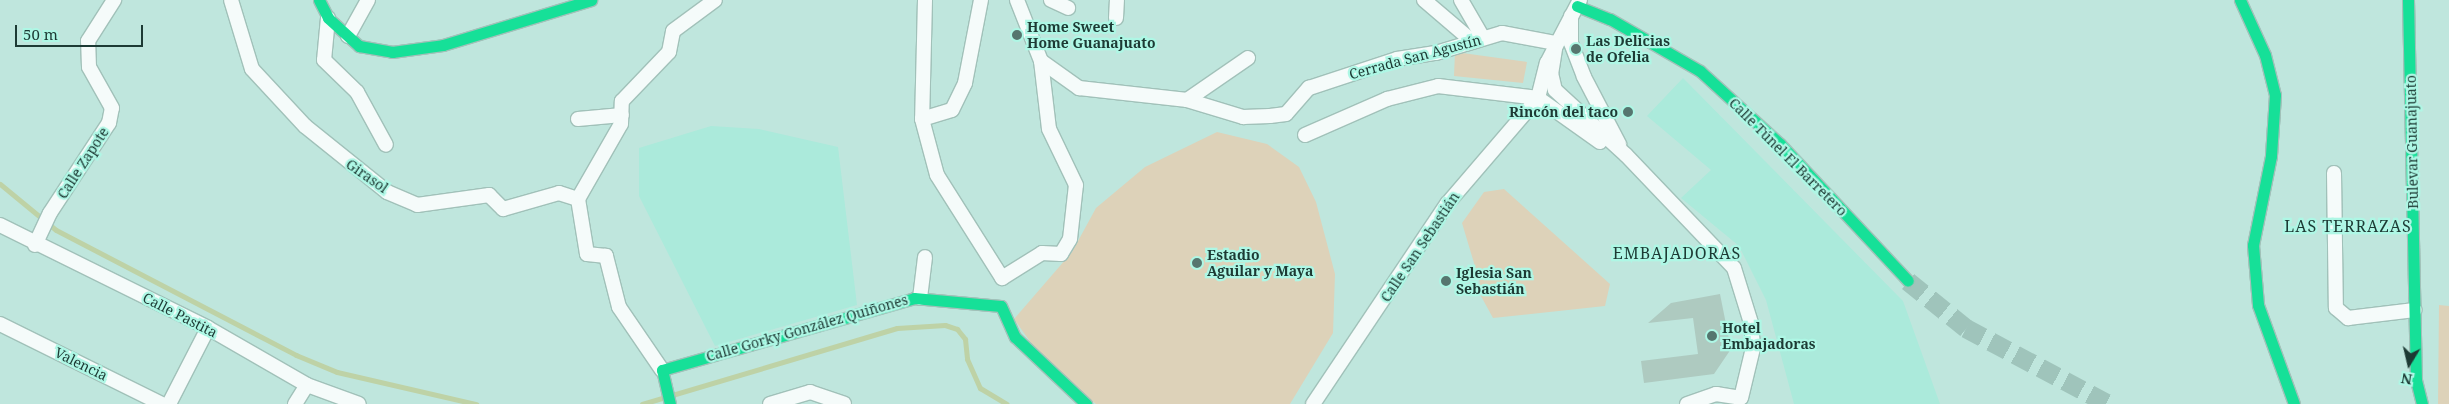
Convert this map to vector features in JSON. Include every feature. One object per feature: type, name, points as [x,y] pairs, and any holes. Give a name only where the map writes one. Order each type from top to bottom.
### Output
[{"type":"street","name":"Calle Zapote","points":[[37,242],[50,212],[109,123],[112,108],[89,67],[88,41],[114,0]]},
{"type":"street","name":"Girasol","points":[[231,0],[252,69],[305,126],[387,192],[417,205],[489,195],[503,209],[558,193],[578,199]]},
{"type":"street","points":[[319,0],[328,18],[359,46],[392,52],[443,45],[591,0]]},
{"type":"street","points":[[348,36],[368,0]]},
{"type":"street","points":[[670,404],[663,376],[619,307],[606,256],[587,254],[578,199],[622,124],[622,101],[669,52],[672,31],[715,0]]},
{"type":"street","points":[[925,0],[922,119],[943,191],[1002,278],[1042,253],[1061,254],[1070,239],[1076,185],[1049,129],[1041,61],[1018,0]]},
{"type":"street","points":[[922,119],[952,110],[965,82],[981,0]]},
{"type":"street","points":[[1051,0],[1068,8]]},
{"type":"street","points":[[1116,18],[1117,0]]},
{"type":"street","points":[[1424,0],[1478,40]]},
{"type":"street","points":[[1461,0],[1458,3],[1478,40]]},
{"type":"street","points":[[2240,0],[2265,54],[2275,95],[2271,156],[2253,245],[2258,305],[2294,404]]},
{"type":"street","name":"Bulevar Guanajuato","points":[[2408,0],[2416,380],[2422,404]]},
{"type":"street","points":[[1538,98],[1556,43],[1576,7]]},
{"type":"street","points":[[1576,7],[1571,43],[1584,77],[1626,155]]},
{"type":"street","name":"Calle Túnel El Barretero","points":[[1576,7],[1610,19],[1700,71],[1780,144],[1908,281]]},
{"type":"street","points":[[328,18],[324,60],[357,92],[386,145]]},
{"type":"street","name":"Cerrada San Agustín","points":[[1187,100],[1243,117],[1286,114],[1309,88],[1397,59],[1502,33],[1556,43]]},
{"type":"street","points":[[1556,43],[1551,74],[1555,90],[1626,155],[1734,268],[1751,323],[1753,348],[1742,401],[1716,394],[1687,404]]},
{"type":"street","points":[[1041,61],[1079,88],[1187,100],[1248,58]]},
{"type":"street","points":[[1305,135],[1387,99],[1438,86],[1538,98],[1569,124],[1626,155]]},
{"type":"street","name":"Calle San Sebastián","points":[[1313,404],[1446,204],[1538,98]]},
{"type":"street","points":[[578,119],[622,114]]},
{"type":"street","points":[[2334,173],[2336,308],[2348,318],[2415,310]]},
{"type":"street","name":"Calle Pastita","points":[[0,225],[208,328],[307,385],[359,404]]},
{"type":"street","points":[[920,298],[924,257]]},
{"type":"street","name":"Calle Gorky González Quiñones","points":[[663,376],[920,298],[1000,306],[1014,337],[1086,404]]},
{"type":"street","name":"Valencia","points":[[0,324],[162,404]]},
{"type":"street","points":[[169,404],[208,328]]},
{"type":"street","points":[[295,404],[307,385]]},
{"type":"street","points":[[770,404],[810,392],[844,404]]},
{"type":"shaded area","points":[[1455,52],[1527,62],[1523,83],[1454,76]]},
{"type":"shaded area","points":[[1683,78],[1903,301],[1940,404],[1794,404],[1766,300],[1739,246],[1681,198],[1711,170],[1647,116]]},
{"type":"shaded area","points":[[711,126],[759,129],[838,147],[857,305],[715,346],[639,196],[639,148]]},
{"type":"shaded area","name":"Estadio Aguilar y Maya","points":[[1217,132],[1267,144],[1299,167],[1316,202],[1335,274],[1333,333],[1290,404],[1096,404],[1048,367],[1014,319],[1072,252],[1096,208],[1145,167]]},
{"type":"shaded area","points":[[1504,189],[1610,284],[1605,306],[1493,318],[1476,287],[1480,283],[1462,223],[1484,192]]},
{"type":"shaded area","points":[[2439,305],[2449,306],[2449,404],[2438,404]]},
{"type":"building","name":"Hotel Embajadoras","points":[[1720,294],[1731,349],[1714,374],[1644,383],[1641,361],[1698,354],[1693,318],[1648,323],[1671,303]]},
{"type":"waterway","points":[[0,184],[56,230],[296,355],[337,372],[476,404]]},
{"type":"waterway","points":[[642,404],[897,328],[945,325],[957,329],[965,339],[967,359],[980,388],[1007,404]]},
{"type":"tunnel","points":[[1908,281],[1966,328],[2109,404]]},
{"type":"traffic: fast","points":[[319,0],[328,18],[359,46],[392,52],[443,45],[591,0]]},
{"type":"traffic: fast","points":[[2240,0],[2265,55],[2275,95],[2271,156],[2253,245],[2258,305],[2294,404]]},
{"type":"traffic: fast","points":[[2408,0],[2416,380],[2422,404]]},
{"type":"traffic: fast","points":[[1577,6],[1610,19],[1700,71],[1780,144],[1908,281]]},
{"type":"traffic: fast","points":[[670,404],[662,370],[914,298],[1001,306],[1015,337],[1086,404]]},
{"type":"place","name":"Home Sweet Home Guanajuato","points":[[1017,35]]},
{"type":"place","name":"Las Delicias de Ofelia","points":[[1576,49]]},
{"type":"place","name":"Rincón del taco","points":[[1628,112]]},
{"type":"place","name":"Estadio Aguilar y Maya","points":[[1197,263]]},
{"type":"place","name":"Iglesia San Sebastián","points":[[1446,281]]},
{"type":"place","name":"Hotel Embajadoras","points":[[1712,336]]},
{"type":"district","name":"LAS TERRAZAS","points":[[2348,226]]},
{"type":"district","name":"EMBAJADORAS","points":[[1677,253]]}]
